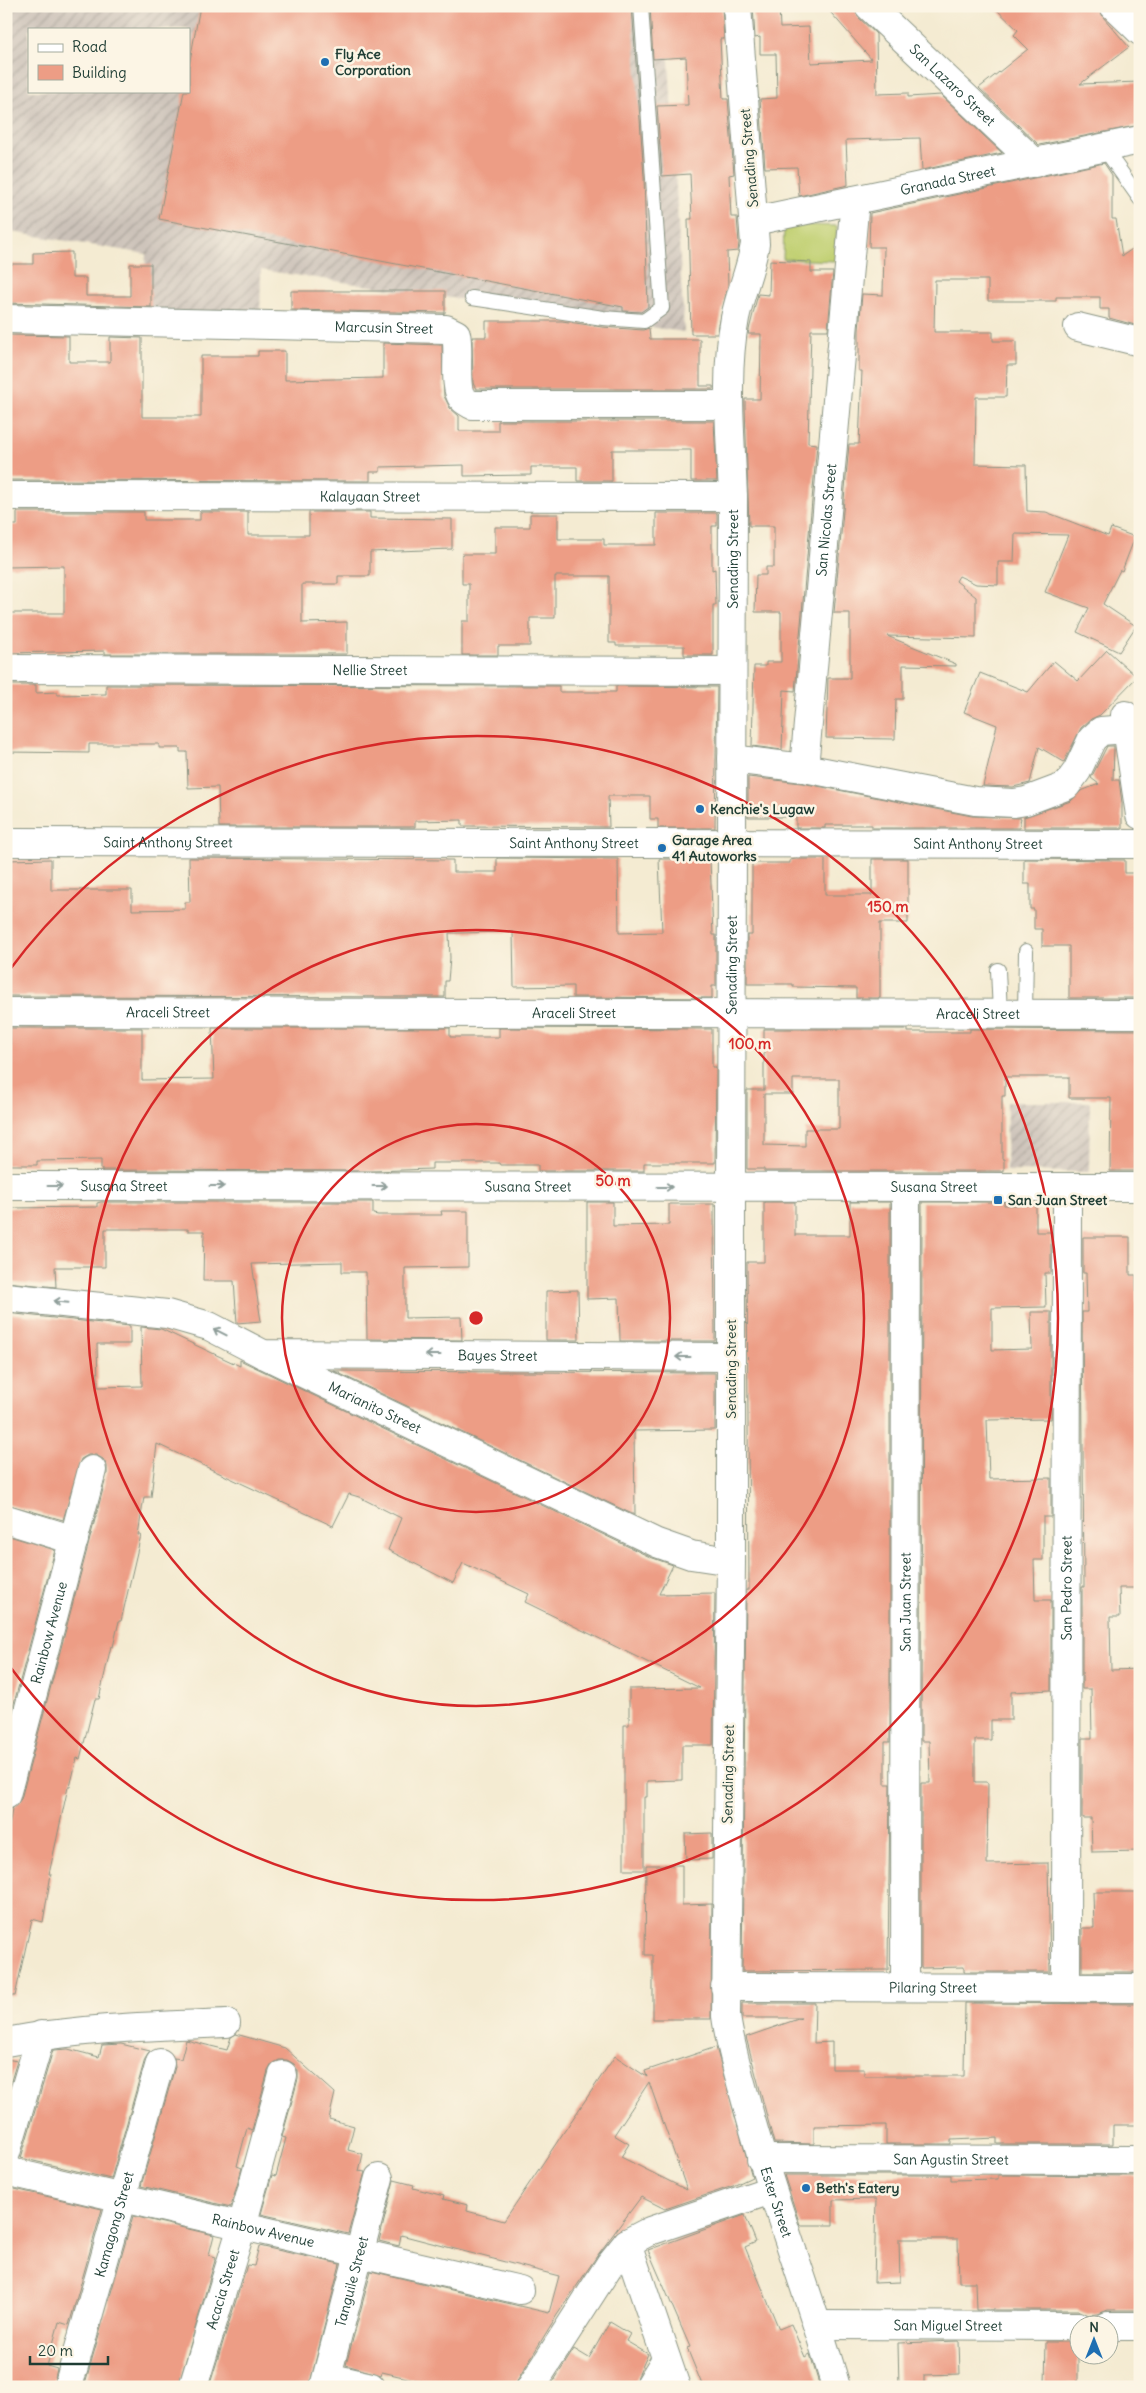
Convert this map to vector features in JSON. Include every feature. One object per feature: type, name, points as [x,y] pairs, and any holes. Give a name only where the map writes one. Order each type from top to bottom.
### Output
[{"type":"street","name":"Senading Street","points":[[726,2016],[731,1561],[733,497],[729,405],[731,350],[735,317],[751,266],[755,244],[737,6]]},
{"type":"street","name":"San Lazaro Street","points":[[869,6],[1036,164]]},
{"type":"street","points":[[1114,6],[1140,31]]},
{"type":"street","name":"Granada Street","points":[[754,221],[1036,164],[1140,140]]},
{"type":"street","name":"San Nicolas Street","points":[[804,768],[855,200]]},
{"type":"street","name":"Marcusin Street","points":[[6,319],[446,329],[456,334],[458,343],[458,389],[462,399],[472,405],[729,405]]},
{"type":"street","points":[[1078,327],[1140,342]]},
{"type":"street","name":"Kalayaan Street","points":[[6,496],[733,497]]},
{"type":"street","name":"Nellie Street","points":[[6,669],[732,671]]},
{"type":"street","points":[[732,759],[804,768],[975,801],[1014,803],[1026,801],[1066,786],[1077,771],[1092,738],[1101,731],[1126,722],[1140,815]]},
{"type":"street","name":"Saint Anthony Street","points":[[6,842],[1140,844]]},
{"type":"street","name":"Araceli Street","points":[[6,1012],[1140,1014]]},
{"type":"street","name":"Susana Street","points":[[6,1186],[1140,1187]]},
{"type":"street","name":"San Juan Street","points":[[905,1987],[906,1187]]},
{"type":"street","name":"San Pedro Street","points":[[1066,1988],[1067,1187]]},
{"type":"street","name":"Marianito Street","points":[[6,1297],[167,1314],[209,1326],[263,1354],[658,1543],[691,1555],[731,1561]]},
{"type":"street","name":"Bayes Street","points":[[263,1354],[731,1357]]},
{"type":"street","name":"Rainbow Avenue","points":[[6,1795],[92,1470]]},
{"type":"street","points":[[6,1519],[74,1540]]},
{"type":"street","name":"Pilaring Street","points":[[725,1987],[1140,1988]]},
{"type":"street","name":"Ester Street","points":[[726,2016],[729,2038],[761,2158],[818,2325],[836,2387]]},
{"type":"street","points":[[6,2042],[41,2035],[118,2027],[226,2023]]},
{"type":"street","points":[[6,2153],[41,2035]]},
{"type":"street","name":"Kamagong Street","points":[[68,2387],[160,2063]]},
{"type":"street","name":"Acacia Street","points":[[194,2387],[242,2226],[283,2075]]},
{"type":"street","name":"San Agustin Street","points":[[761,2158],[1140,2160]]},
{"type":"street","name":"Rainbow Avenue","points":[[6,2171],[520,2290]]},
{"type":"street","name":"Tanguile Street","points":[[326,2382],[379,2178]]},
{"type":"street","points":[[531,2387],[610,2264],[627,2243],[650,2231],[771,2190]]},
{"type":"street","points":[[627,2243],[676,2387]]},
{"type":"street","name":"San Miguel Street","points":[[818,2325],[1068,2326]]},
{"type":"street","points":[[1118,2326],[1140,2326]]},
{"type":"street","points":[[649,2387],[666,2359]]},
{"type":"street","points":[[326,2382],[371,2387]]},
{"type":"lane","points":[[472,298],[603,318],[644,321],[662,308],[641,6]]},
{"type":"lane","points":[[1104,148],[1140,199]]},
{"type":"lane","points":[[1013,1013],[1026,951]]},
{"type":"lane","points":[[998,970],[1013,1013]]},
{"type":"shaded area","points":[[6,6],[666,6],[684,332],[261,270],[260,321],[142,317],[146,254],[6,231]]},
{"type":"shaded area","points":[[1007,1102],[1090,1102],[1089,1172],[1006,1171]]},
{"type":"green space","points":[[784,224],[837,226],[835,261],[783,259]]},
{"type":"building","points":[[200,6],[632,6],[644,177],[648,307],[641,312],[623,311],[623,307],[159,219],[184,92],[190,92],[190,61]]},
{"type":"building","points":[[650,6],[722,6],[724,39],[720,39],[723,99],[728,99],[734,174],[729,175],[731,217],[737,217],[739,243],[738,251],[727,252],[728,285],[717,334],[691,334],[688,219],[692,219],[690,174],[662,176],[657,106],[688,105],[686,57],[653,59]]},
{"type":"building","points":[[753,6],[779,6],[780,28],[809,27],[811,63],[872,60],[825,6],[854,6],[858,17],[876,34],[877,94],[908,93],[908,97],[941,95],[1002,153],[922,170],[920,138],[846,140],[848,185],[799,196],[797,167],[765,168],[760,99],[777,98],[776,54],[760,54],[760,37],[755,38]]},
{"type":"building","points":[[993,6],[1099,6],[1103,17],[1129,47],[1080,84],[1140,82],[1140,125],[1039,145],[979,88],[1028,49],[1014,35],[1018,30]]},
{"type":"building","points":[[1104,163],[1112,175],[1112,219],[1116,219],[1122,256],[1138,245],[1139,326],[1109,318],[1109,309],[1100,309],[1100,297],[1056,297],[1056,301],[988,301],[988,280],[935,280],[934,332],[993,332],[993,341],[1016,341],[1016,365],[1007,365],[1006,397],[976,397],[975,464],[1026,465],[1027,511],[1046,512],[1108,536],[1111,528],[1135,537],[1122,571],[1120,570],[1103,604],[1136,626],[1119,652],[1077,632],[1089,608],[1045,592],[1068,535],[1015,534],[1014,562],[998,562],[998,585],[976,584],[959,576],[956,581],[976,597],[976,638],[887,636],[956,664],[956,666],[903,665],[903,699],[896,699],[895,739],[826,738],[828,678],[850,678],[850,613],[834,613],[849,444],[859,444],[862,371],[859,371],[859,330],[862,294],[883,295],[884,247],[869,247],[870,213]]},
{"type":"building","points":[[72,252],[72,278],[86,278],[86,296],[130,296],[130,264],[151,264],[151,307],[6,303],[6,264],[33,264],[33,253]]},
{"type":"building","points":[[770,260],[811,262],[811,272],[833,272],[828,330],[811,330],[808,443],[817,444],[795,691],[784,690],[782,750],[752,746],[754,666],[766,666],[766,662],[781,662],[781,612],[755,612],[756,575],[766,575],[766,567],[774,567],[774,526],[749,526],[745,407],[745,399],[760,399],[761,334],[748,334],[758,294],[769,295]]},
{"type":"building","points":[[291,291],[445,291],[445,313],[291,310]]},
{"type":"building","points":[[486,321],[562,321],[602,327],[643,330],[649,328],[650,339],[700,339],[700,386],[713,386],[713,389],[476,389],[473,383],[472,337],[486,337]]},
{"type":"building","points":[[6,335],[69,336],[69,362],[110,362],[110,337],[142,338],[142,417],[201,417],[201,356],[258,356],[258,351],[285,351],[285,380],[383,378],[383,343],[442,345],[444,396],[450,408],[459,416],[459,431],[498,431],[498,421],[714,421],[717,481],[691,481],[691,450],[612,450],[612,481],[577,481],[577,467],[531,467],[531,475],[464,476],[464,465],[380,467],[380,472],[370,472],[370,481],[6,480]]},
{"type":"building","points":[[17,512],[144,512],[144,520],[200,520],[200,512],[248,512],[248,535],[309,535],[309,512],[370,512],[370,518],[452,519],[452,549],[370,552],[370,576],[338,576],[338,584],[302,584],[302,623],[347,622],[347,654],[105,654],[105,651],[6,653],[6,613],[64,613],[64,566],[6,567],[6,525],[17,525]]},
{"type":"building","points":[[656,513],[717,513],[717,526],[712,526],[712,570],[715,569],[716,605],[713,605],[713,655],[684,655],[684,646],[616,646],[616,643],[609,643],[609,576],[555,576],[555,618],[530,618],[530,646],[498,646],[498,655],[462,655],[462,621],[469,621],[469,584],[462,584],[462,554],[495,554],[495,527],[530,527],[530,514],[558,514],[558,539],[604,539],[604,545],[656,545]]},
{"type":"building","points":[[1107,650],[1137,677],[1100,715],[1091,719],[1081,728],[1064,762],[1039,747],[1030,783],[1013,787],[983,786],[997,725],[964,712],[980,673],[1028,692],[1054,661],[1078,681]]},
{"type":"building","points":[[6,685],[36,685],[36,693],[57,692],[57,695],[106,694],[106,685],[559,686],[559,692],[616,692],[616,686],[717,687],[715,828],[658,828],[658,819],[650,819],[650,796],[608,796],[609,827],[462,826],[462,820],[415,821],[415,827],[219,827],[218,787],[188,788],[187,752],[180,752],[180,748],[159,748],[159,744],[89,744],[89,753],[6,752]]},
{"type":"building","points":[[1107,746],[1114,746],[1113,780],[1119,780],[1122,803],[1122,828],[1024,828],[1024,817],[1071,801],[1081,791],[1099,784],[1091,778]]},
{"type":"building","points":[[748,777],[802,783],[972,816],[1021,818],[1019,828],[872,828],[872,825],[825,825],[825,828],[796,828],[796,817],[748,817]]},
{"type":"building","points":[[189,858],[453,860],[453,872],[497,872],[497,858],[618,859],[619,933],[662,932],[659,859],[710,859],[713,935],[716,935],[716,986],[712,986],[712,998],[573,997],[573,986],[514,987],[513,932],[449,933],[450,958],[448,981],[445,981],[445,997],[6,996],[6,860],[51,859],[51,890],[132,890],[132,910],[185,909],[185,902],[190,902]]},
{"type":"building","points":[[825,859],[825,895],[872,895],[872,859],[908,859],[908,923],[880,923],[880,998],[856,998],[856,988],[793,987],[793,984],[747,984],[747,935],[752,935],[752,863],[790,863],[790,860]]},
{"type":"building","points":[[1024,859],[1125,860],[1125,873],[1140,873],[1140,998],[1069,998],[1069,946],[1042,946],[1042,929],[1034,929],[1034,909],[1030,909],[1030,884],[1024,884]]},
{"type":"building","points":[[10,1028],[142,1028],[142,1080],[214,1079],[212,1028],[450,1028],[450,1037],[499,1037],[499,1028],[712,1029],[712,1067],[716,1067],[715,1163],[644,1163],[644,1171],[538,1171],[538,1165],[500,1165],[499,1163],[432,1163],[432,1169],[373,1171],[101,1170],[101,1160],[37,1161],[37,1165],[6,1165],[6,1082],[10,1082]]},
{"type":"building","points":[[764,1029],[908,1029],[908,1032],[970,1032],[970,1029],[1138,1030],[1140,1149],[1135,1149],[1135,1171],[1110,1171],[1111,1098],[1069,1098],[1069,1077],[1005,1077],[1005,1096],[1002,1096],[1002,1159],[1004,1159],[1004,1171],[764,1171],[764,1169],[747,1169],[747,1090],[764,1090]],"holes":[[[793,1079],[839,1079],[839,1129],[805,1129],[805,1146],[764,1145],[764,1094],[793,1094]]]},
{"type":"building","points":[[373,1202],[373,1214],[378,1215],[442,1215],[441,1211],[468,1211],[468,1267],[405,1268],[405,1318],[461,1317],[462,1340],[367,1339],[366,1272],[342,1272],[342,1262],[252,1264],[261,1321],[237,1323],[234,1281],[203,1281],[204,1231],[188,1231],[188,1229],[105,1229],[105,1267],[55,1267],[56,1287],[6,1282],[7,1208],[97,1207],[97,1203]]},
{"type":"building","points":[[587,1202],[613,1202],[613,1226],[669,1225],[669,1204],[714,1204],[715,1341],[620,1341],[619,1298],[587,1299]]},
{"type":"building","points":[[764,1202],[795,1202],[795,1235],[850,1235],[850,1202],[890,1202],[890,1742],[885,1742],[885,1784],[890,1784],[888,1970],[742,1971],[746,1590],[749,1590],[747,1262],[764,1262]]},
{"type":"building","points":[[922,1202],[1004,1202],[1004,1205],[1036,1205],[1036,1232],[1051,1232],[1051,1273],[1045,1273],[1046,1307],[992,1308],[992,1350],[1032,1349],[1031,1312],[1051,1312],[1051,1419],[987,1420],[989,1479],[1051,1478],[1051,1517],[1043,1517],[1043,1560],[1034,1560],[1035,1600],[1051,1600],[1051,1690],[1011,1692],[1011,1720],[991,1720],[991,1740],[975,1740],[975,1782],[988,1782],[987,1864],[1048,1863],[1050,1972],[964,1972],[964,1967],[921,1968],[921,1783],[930,1783],[929,1741],[921,1741]]},
{"type":"building","points":[[1083,1237],[1130,1237],[1130,1275],[1136,1275],[1137,1321],[1140,1321],[1140,1588],[1119,1588],[1120,1617],[1110,1617],[1111,1670],[1140,1669],[1140,1851],[1092,1852],[1091,1818],[1082,1818],[1082,1738],[1092,1738],[1091,1689],[1082,1689],[1082,1587],[1084,1587],[1082,1312],[1087,1312],[1086,1273],[1083,1273]]},
{"type":"building","points":[[578,1290],[579,1340],[546,1340],[546,1291]]},
{"type":"building","points":[[6,1313],[130,1326],[130,1344],[97,1344],[98,1387],[142,1386],[141,1327],[161,1329],[240,1366],[240,1360],[650,1557],[673,1565],[659,1594],[715,1593],[713,1745],[682,1745],[682,1780],[647,1781],[647,1797],[644,1797],[644,1870],[624,1870],[624,1725],[629,1725],[629,1689],[700,1688],[525,1602],[529,1594],[463,1563],[453,1583],[388,1550],[401,1518],[359,1497],[349,1494],[333,1526],[157,1444],[151,1497],[144,1497],[138,1535],[141,1535],[121,1621],[119,1621],[113,1647],[111,1646],[99,1699],[95,1699],[80,1759],[77,1758],[70,1787],[68,1787],[49,1874],[51,1874],[43,1922],[32,1919],[15,1996],[6,1995],[6,1845],[12,1809],[21,1799],[107,1474],[107,1466],[103,1459],[96,1455],[88,1455],[81,1459],[63,1520],[6,1504]]},
{"type":"building","points":[[334,1371],[715,1373],[715,1430],[634,1431],[635,1514],[632,1514]]},
{"type":"building","points":[[6,1535],[55,1550],[6,1733]]},
{"type":"building","points":[[712,1833],[712,1859],[686,1860],[685,1834]]},
{"type":"building","points":[[646,1865],[682,1865],[682,1905],[712,1904],[711,2019],[653,2019],[653,1955],[645,1955]]},
{"type":"building","points":[[1093,1892],[1140,1892],[1140,1972],[1082,1972],[1082,1928],[1094,1928]]},
{"type":"building","points":[[742,2003],[815,2003],[814,2043],[832,2042],[832,2069],[864,2069],[864,2076],[964,2076],[965,2003],[1140,2004],[1140,2125],[1113,2125],[1113,2144],[997,2144],[997,2138],[951,2140],[951,2144],[886,2144],[886,2125],[814,2126],[814,2144],[774,2143],[746,2037],[801,2018],[742,2018]]},
{"type":"building","points":[[236,2034],[285,2048],[335,2093],[329,2119],[354,2126],[348,2150],[363,2154],[359,2171],[365,2172],[348,2234],[261,2214],[272,2175],[276,2176],[286,2138],[282,2137],[298,2079],[298,2071],[294,2064],[287,2060],[279,2060],[272,2064],[268,2071],[252,2130],[247,2128],[237,2166],[242,2168],[231,2207],[141,2186],[175,2067],[174,2058],[181,2059],[186,2040],[227,2050],[231,2037]]},
{"type":"building","points":[[121,2044],[150,2051],[145,2059],[111,2179],[21,2158],[53,2050],[68,2049],[99,2057],[102,2045]]},
{"type":"building","points":[[716,2047],[752,2177],[733,2186],[665,2209],[641,2197],[597,2256],[557,2315],[515,2387],[445,2387],[382,2372],[381,2375],[346,2365],[371,2271],[549,2313],[559,2276],[401,2235],[399,2246],[379,2241],[394,2180],[414,2185],[413,2188],[444,2196],[443,2199],[468,2205],[467,2211],[504,2221],[615,2056],[647,2077],[645,2071]],"holes":[[[649,2082],[687,2190],[621,2157],[629,2144],[614,2135]]]},
{"type":"building","points":[[6,2059],[17,2061],[6,2097]]},
{"type":"building","points":[[784,2175],[951,2175],[951,2180],[998,2179],[998,2175],[1140,2176],[1139,2310],[1108,2310],[1088,2315],[1078,2310],[976,2310],[975,2282],[959,2282],[958,2239],[899,2239],[900,2282],[874,2283],[876,2199],[833,2200],[833,2225],[800,2225]]},
{"type":"building","points":[[6,2187],[102,2209],[69,2325],[59,2322],[47,2366],[57,2369],[53,2387],[6,2387]]},
{"type":"building","points":[[745,2215],[756,2242],[745,2247],[779,2329],[791,2324],[805,2357],[810,2354],[820,2387],[703,2387],[687,2348],[690,2347],[648,2250]]},
{"type":"building","points":[[133,2216],[214,2235],[209,2255],[216,2257],[178,2387],[84,2387]]},
{"type":"building","points":[[259,2246],[340,2264],[309,2387],[209,2387],[247,2265],[254,2266]]},
{"type":"building","points":[[610,2322],[630,2334],[626,2341],[648,2354],[633,2387],[550,2387],[574,2349],[589,2358]]},
{"type":"building","points":[[959,2341],[960,2374],[924,2375],[924,2387],[899,2387],[898,2343]]},
{"type":"building","points":[[1046,2342],[1068,2342],[1068,2366],[1078,2366],[1078,2385],[1045,2384]]},
{"type":"place","name":"Fly Ace Corporation","points":[[325,62]]},
{"type":"place","name":"Kenchie's Lugaw","points":[[700,809]]},
{"type":"place","name":"Garage Area 41 Autoworks","points":[[662,848]]},
{"type":"place","name":"San Juan Street","points":[[998,1200]]},
{"type":"place","name":"Beth's Eatery","points":[[806,2188]]}]
